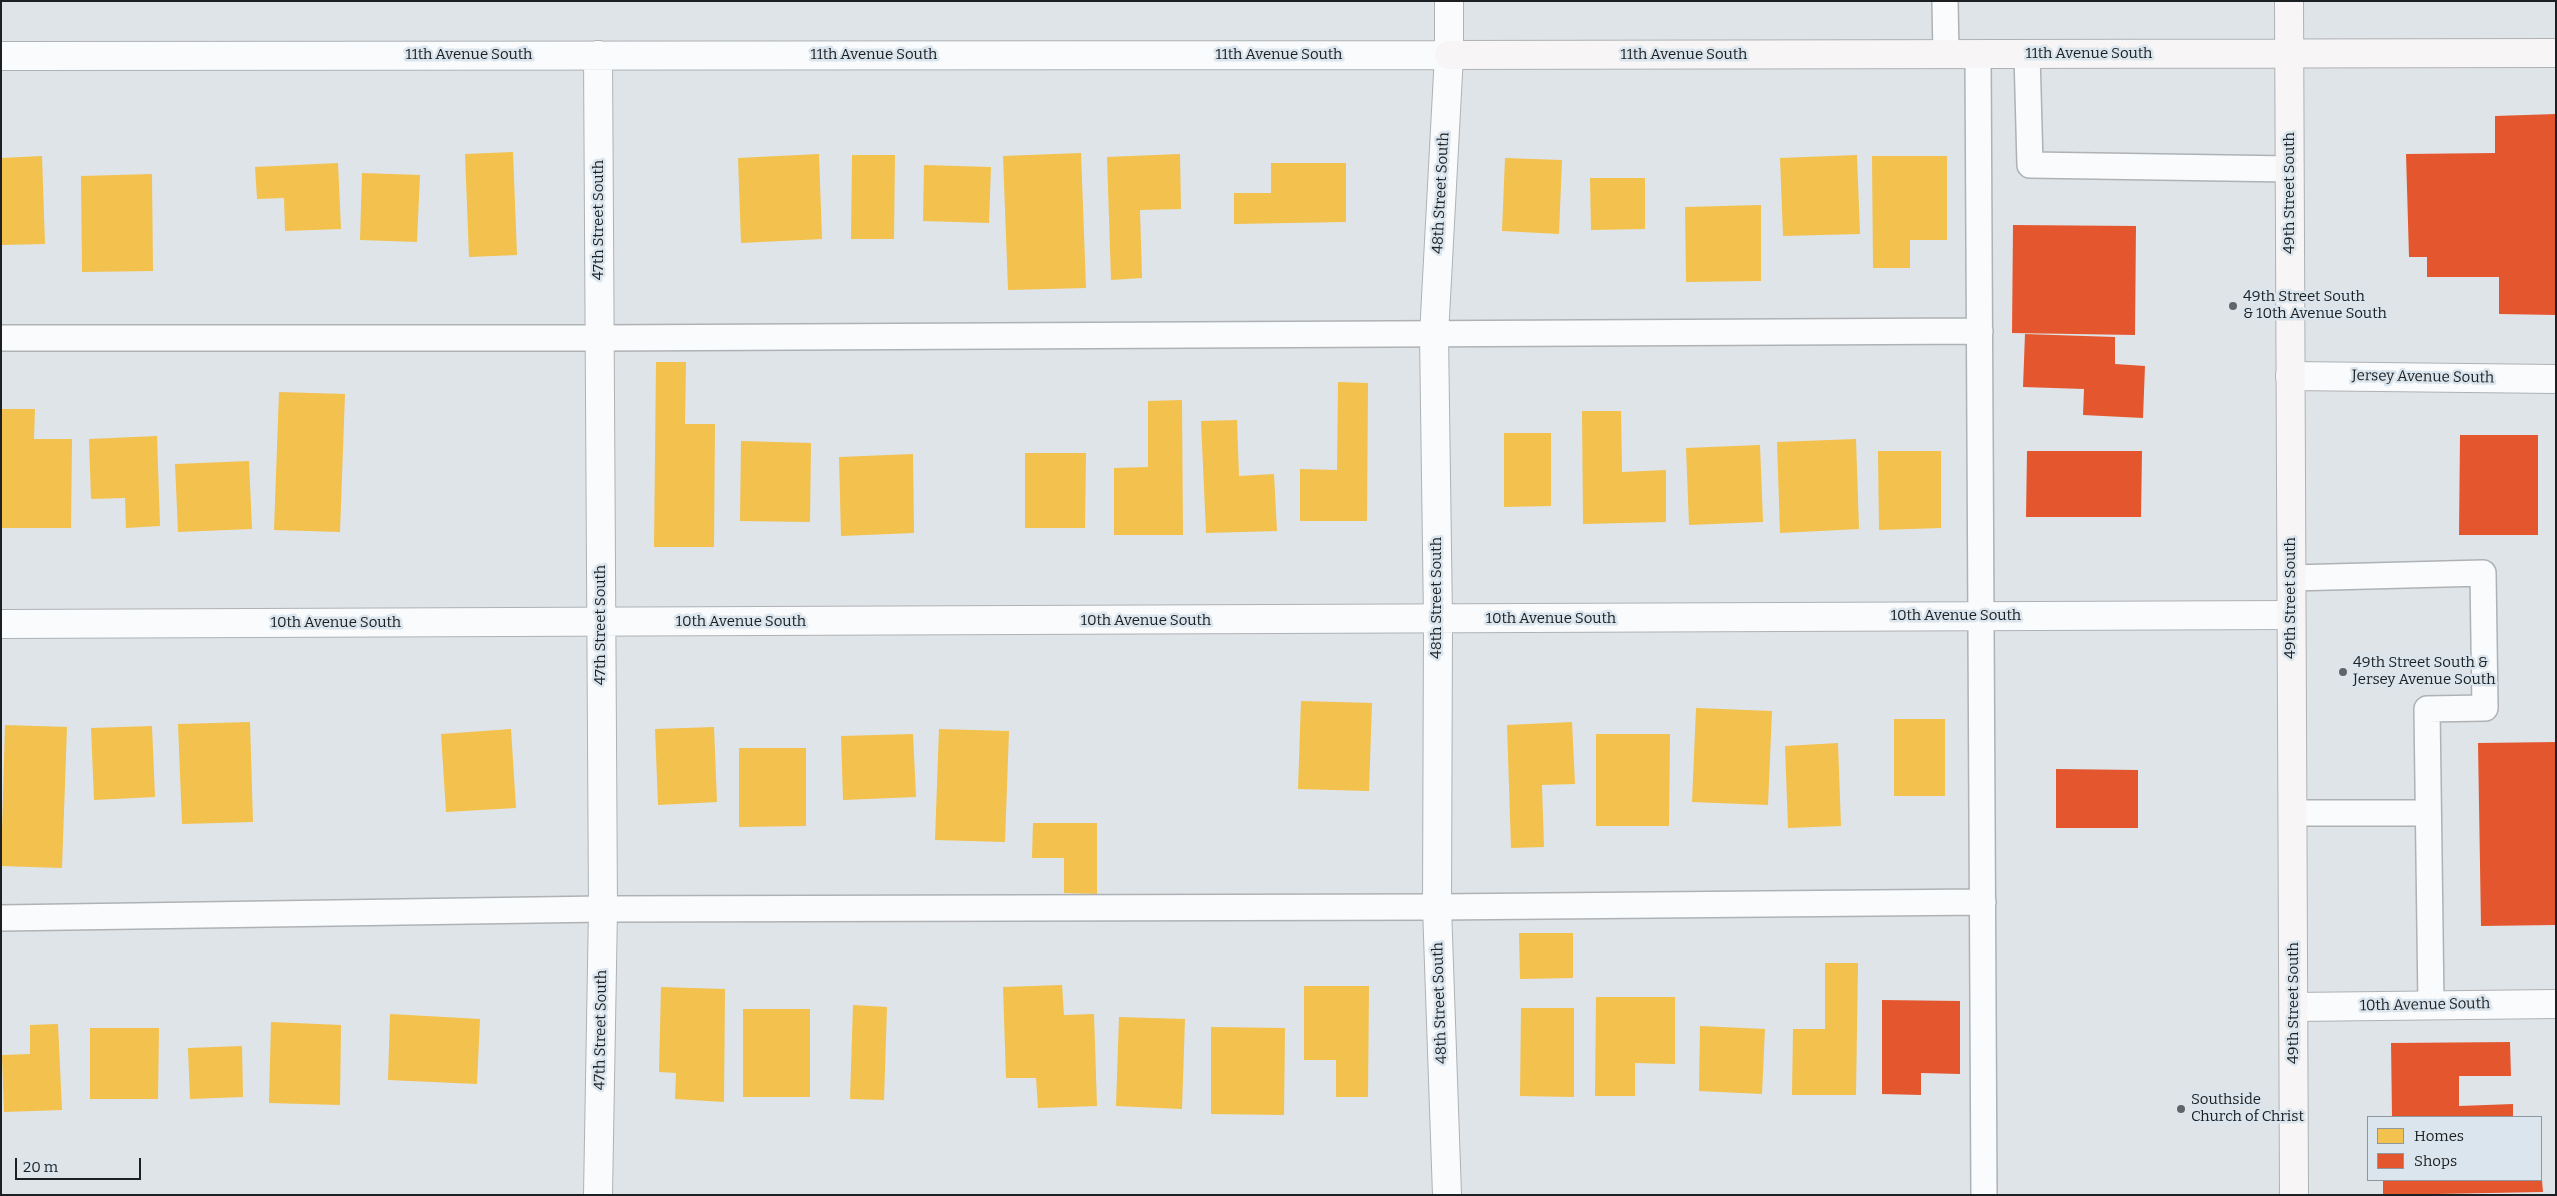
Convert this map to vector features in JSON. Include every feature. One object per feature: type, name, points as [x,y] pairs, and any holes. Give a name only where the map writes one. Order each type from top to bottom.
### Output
[{"type":"main road","name":"49th Street South","points":[[2289,1],[2294,1195]]},
{"type":"main road","name":"11th Avenue South","points":[[1449,55],[2556,53]]},
{"type":"street","name":"48th Street South","points":[[1448,1195],[1437,907],[1438,620],[1434,335],[1449,55],[1449,1]]},
{"type":"street","name":"47th Street South","points":[[598,55],[603,909],[598,1195]]},
{"type":"street","name":"11th Avenue South","points":[[1,56],[1449,55]]},
{"type":"street","name":"Jersey Avenue South","points":[[2290,376],[2556,378]]},
{"type":"street","name":"10th Avenue South","points":[[1,624],[1438,620],[2291,615]]},
{"type":"street","name":"10th Avenue South","points":[[2294,1007],[2556,1004]]},
{"type":"lane","points":[[1945,1],[1946,54]]},
{"type":"lane","points":[[1978,54],[1984,1195]]},
{"type":"lane","points":[[2027,54],[2030,165],[2290,169]]},
{"type":"lane","points":[[1,338],[600,338],[1980,331]]},
{"type":"lane","points":[[2291,578],[2483,574],[2485,708],[2427,709],[2431,1005]]},
{"type":"lane","points":[[2293,813],[2428,813]]},
{"type":"lane","points":[[1,918],[603,909],[1437,907],[1983,902]]},
{"type":"building: Homes","points":[[513,152],[517,255],[469,257],[465,154]]},
{"type":"building: Homes","points":[[1081,153],[1086,288],[1008,290],[1003,156]]},
{"type":"building: Homes","points":[[819,154],[822,239],[741,243],[738,158]]},
{"type":"building: Homes","points":[[1180,154],[1181,209],[1140,210],[1142,278],[1111,280],[1107,157]]},
{"type":"building: Homes","points":[[852,155],[895,155],[894,239],[851,239]]},
{"type":"building: Homes","points":[[1857,155],[1860,234],[1783,236],[1780,158]]},
{"type":"building: Homes","points":[[42,156],[45,244],[1,245],[1,158]]},
{"type":"building: Homes","points":[[1872,156],[1947,156],[1947,240],[1910,240],[1910,268],[1873,268]]},
{"type":"building: Homes","points":[[1505,158],[1562,160],[1559,234],[1502,231]]},
{"type":"building: Homes","points":[[338,163],[341,229],[285,231],[284,198],[257,199],[255,167]]},
{"type":"building: Homes","points":[[1271,163],[1346,163],[1346,222],[1234,224],[1234,193],[1271,193]]},
{"type":"building: Homes","points":[[924,165],[991,167],[989,223],[923,221]]},
{"type":"building: Homes","points":[[362,173],[420,175],[417,242],[360,240]]},
{"type":"building: Homes","points":[[152,174],[153,271],[82,272],[81,176]]},
{"type":"building: Homes","points":[[1590,178],[1645,178],[1645,229],[1591,230]]},
{"type":"building: Homes","points":[[1761,205],[1761,281],[1686,282],[1685,207]]},
{"type":"building: Homes","points":[[656,362],[686,362],[685,424],[715,424],[714,547],[654,547]]},
{"type":"building: Homes","points":[[1338,382],[1368,383],[1367,521],[1300,521],[1300,469],[1337,470]]},
{"type":"building: Homes","points":[[279,392],[345,394],[340,532],[274,530]]},
{"type":"building: Homes","points":[[1182,400],[1183,535],[1114,535],[1114,468],[1148,467],[1148,401]]},
{"type":"building: Homes","points":[[1,409],[35,409],[34,439],[72,439],[71,528],[1,528]]},
{"type":"building: Homes","points":[[1582,411],[1621,411],[1622,472],[1666,470],[1666,522],[1583,524]]},
{"type":"building: Homes","points":[[1237,420],[1239,476],[1274,474],[1277,531],[1206,533],[1201,421]]},
{"type":"building: Homes","points":[[1504,433],[1551,433],[1551,506],[1504,507]]},
{"type":"building: Homes","points":[[157,436],[160,526],[126,528],[125,498],[91,499],[89,439]]},
{"type":"building: Homes","points":[[1856,439],[1859,529],[1780,533],[1777,442]]},
{"type":"building: Homes","points":[[741,441],[811,443],[810,522],[740,521]]},
{"type":"building: Homes","points":[[1760,445],[1763,522],[1689,525],[1686,448]]},
{"type":"building: Homes","points":[[1878,451],[1941,451],[1941,528],[1879,530]]},
{"type":"building: Homes","points":[[1025,453],[1086,453],[1085,528],[1025,528]]},
{"type":"building: Homes","points":[[913,454],[914,533],[841,536],[839,457]]},
{"type":"building: Homes","points":[[249,461],[252,529],[178,532],[175,464]]},
{"type":"building: Homes","points":[[1301,701],[1372,703],[1369,791],[1298,789]]},
{"type":"building: Homes","points":[[1696,708],[1772,711],[1768,805],[1692,802]]},
{"type":"building: Homes","points":[[1894,719],[1945,719],[1945,796],[1894,796]]},
{"type":"building: Homes","points":[[250,722],[253,822],[182,824],[178,724]]},
{"type":"building: Homes","points":[[1572,722],[1575,784],[1542,785],[1544,847],[1511,848],[1507,725]]},
{"type":"building: Homes","points":[[5,725],[67,727],[62,868],[1,866]]},
{"type":"building: Homes","points":[[152,726],[155,797],[94,800],[91,728]]},
{"type":"building: Homes","points":[[714,727],[717,802],[658,805],[655,729]]},
{"type":"building: Homes","points":[[511,729],[516,808],[446,812],[441,734]]},
{"type":"building: Homes","points":[[939,729],[1009,731],[1005,842],[935,840]]},
{"type":"building: Homes","points":[[913,734],[916,797],[843,800],[841,736]]},
{"type":"building: Homes","points":[[1596,734],[1670,734],[1669,826],[1596,826]]},
{"type":"building: Homes","points":[[1838,743],[1841,826],[1788,828],[1785,746]]},
{"type":"building: Homes","points":[[739,748],[806,748],[806,826],[739,827]]},
{"type":"building: Homes","points":[[1033,823],[1097,823],[1097,894],[1064,893],[1064,858],[1032,858]]},
{"type":"building: Homes","points":[[1519,933],[1573,933],[1573,978],[1520,979]]},
{"type":"building: Homes","points":[[1825,963],[1858,963],[1856,1095],[1792,1095],[1793,1029],[1825,1029]]},
{"type":"building: Homes","points":[[1062,985],[1064,1015],[1094,1014],[1097,1106],[1038,1108],[1036,1078],[1006,1078],[1003,987]]},
{"type":"building: Homes","points":[[1304,986],[1369,986],[1368,1097],[1336,1097],[1336,1060],[1304,1060]]},
{"type":"building: Homes","points":[[661,987],[725,989],[724,1102],[675,1099],[676,1073],[659,1072]]},
{"type":"building: Homes","points":[[1596,997],[1675,997],[1675,1064],[1635,1063],[1635,1096],[1595,1096]]},
{"type":"building: Homes","points":[[853,1005],[887,1007],[884,1100],[850,1099]]},
{"type":"building: Homes","points":[[1521,1008],[1574,1008],[1574,1097],[1520,1096]]},
{"type":"building: Homes","points":[[743,1009],[810,1009],[810,1097],[743,1097]]},
{"type":"building: Homes","points":[[390,1014],[480,1019],[477,1084],[388,1080]]},
{"type":"building: Homes","points":[[1119,1017],[1185,1019],[1182,1109],[1116,1106]]},
{"type":"building: Homes","points":[[271,1022],[341,1025],[340,1105],[269,1103]]},
{"type":"building: Homes","points":[[58,1024],[62,1110],[4,1112],[2,1055],[30,1054],[30,1025]]},
{"type":"building: Homes","points":[[1700,1026],[1765,1029],[1762,1094],[1699,1091]]},
{"type":"building: Homes","points":[[1211,1027],[1285,1028],[1284,1115],[1211,1114]]},
{"type":"building: Homes","points":[[90,1028],[159,1028],[158,1099],[90,1099]]},
{"type":"building: Homes","points":[[242,1046],[243,1097],[190,1099],[188,1048]]},
{"type":"building: Shops","points":[[2556,114],[2556,315],[2499,314],[2499,277],[2427,277],[2427,257],[2409,257],[2406,154],[2495,153],[2495,116]]},
{"type":"building: Shops","points":[[2013,225],[2136,226],[2135,335],[2012,333]]},
{"type":"building: Shops","points":[[2025,334],[2115,337],[2115,364],[2145,366],[2143,418],[2083,415],[2084,389],[2023,387]]},
{"type":"building: Shops","points":[[2460,435],[2538,435],[2538,535],[2459,535]]},
{"type":"building: Shops","points":[[2027,451],[2142,451],[2141,517],[2026,517]]},
{"type":"building: Shops","points":[[2556,742],[2556,925],[2481,926],[2478,743]]},
{"type":"building: Shops","points":[[2056,769],[2138,770],[2138,828],[2056,828]]},
{"type":"building: Shops","points":[[1882,1000],[1960,1001],[1960,1074],[1921,1073],[1921,1095],[1882,1094]]},
{"type":"building: Shops","points":[[2510,1042],[2511,1076],[2459,1076],[2459,1106],[2513,1104],[2513,1116],[2392,1116],[2391,1043]]},
{"type":"building: Shops","points":[[2542,1180],[2543,1192],[2383,1195],[2383,1181]]},
{"type":"place","name":"49th Street South & 10th Avenue South","points":[[2233,306]]},
{"type":"place","name":"49th Street South & Jersey Avenue South","points":[[2343,672]]},
{"type":"place","name":"Southside Church of Christ","points":[[2181,1109]]}]
